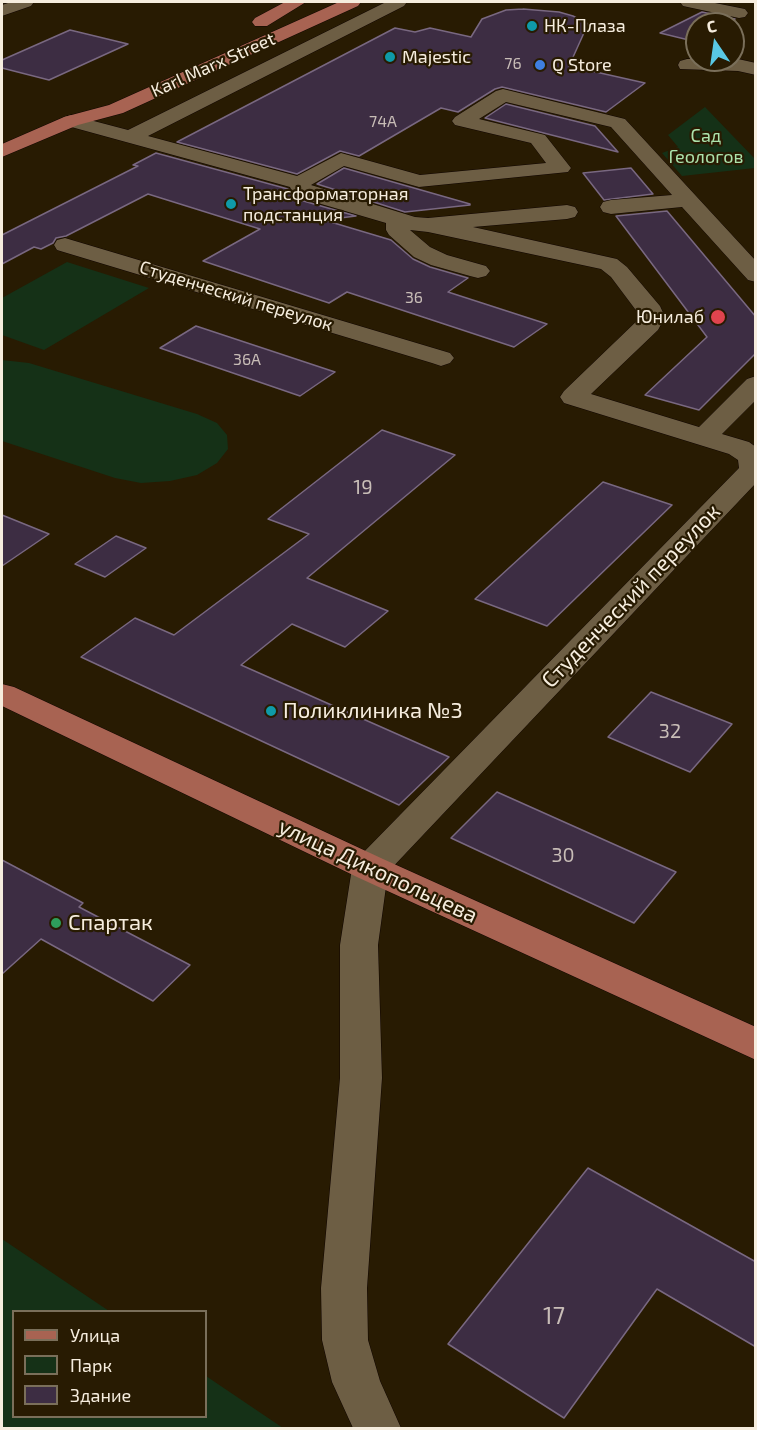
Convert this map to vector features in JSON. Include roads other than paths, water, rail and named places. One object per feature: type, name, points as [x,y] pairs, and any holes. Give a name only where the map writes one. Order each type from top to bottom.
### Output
[{"type":"main road","points":[[261,22],[297,2]]},
{"type":"main road","name":"Karl Marx Street","points":[[241,31],[307,2]]},
{"type":"main road","name":"Karl Marx Street","points":[[2,152],[71,121],[116,109],[352,2]]},
{"type":"main road","name":"Karl Marx Street","points":[[71,121],[90,102],[161,69]]},
{"type":"main road","name":"улица Дикопольцева","points":[[2,694],[370,868],[756,1045]]},
{"type":"street","points":[[2,12],[25,2]]},
{"type":"street","points":[[132,136],[398,2]]},
{"type":"street","points":[[689,2],[747,15],[756,3]]},
{"type":"street","points":[[747,67],[756,54]]},
{"type":"street","points":[[71,121],[300,183],[341,159],[419,181],[561,168],[537,139],[462,121],[503,95],[618,123],[756,275]]},
{"type":"street","points":[[300,183],[302,192],[401,220],[429,225],[567,212]]},
{"type":"street","points":[[611,207],[687,200]]},
{"type":"street","points":[[401,220],[396,224],[396,230],[422,252],[439,260],[478,271]]},
{"type":"street","name":"Студенческий переулок","points":[[370,868],[753,469],[751,457],[739,448],[573,397],[649,325],[653,318],[651,310],[609,264],[593,258],[429,225]]},
{"type":"street","name":"Студенческий переулок","points":[[65,245],[441,358]]},
{"type":"street","points":[[705,437],[756,384]]},
{"type":"street","points":[[370,868],[359,945],[361,1078],[344,1288],[345,1340],[356,1382],[377,1428]]},
{"type":"place","name":"НК-Плаза","points":[[532,26]]},
{"type":"place","name":"Majestic","points":[[390,57]]},
{"type":"place","name":"Q Store","points":[[540,65]]},
{"type":"place","name":"Трансформаторная подстанция","points":[[231,204]]},
{"type":"place","name":"Юнилаб","points":[[718,317]]},
{"type":"place","name":"Поликлиника №3","points":[[271,711]]},
{"type":"place","name":"Спартак","points":[[56,923]]},
{"type":"park label","name":"Сад Геологов","points":[[706,146]]}]
